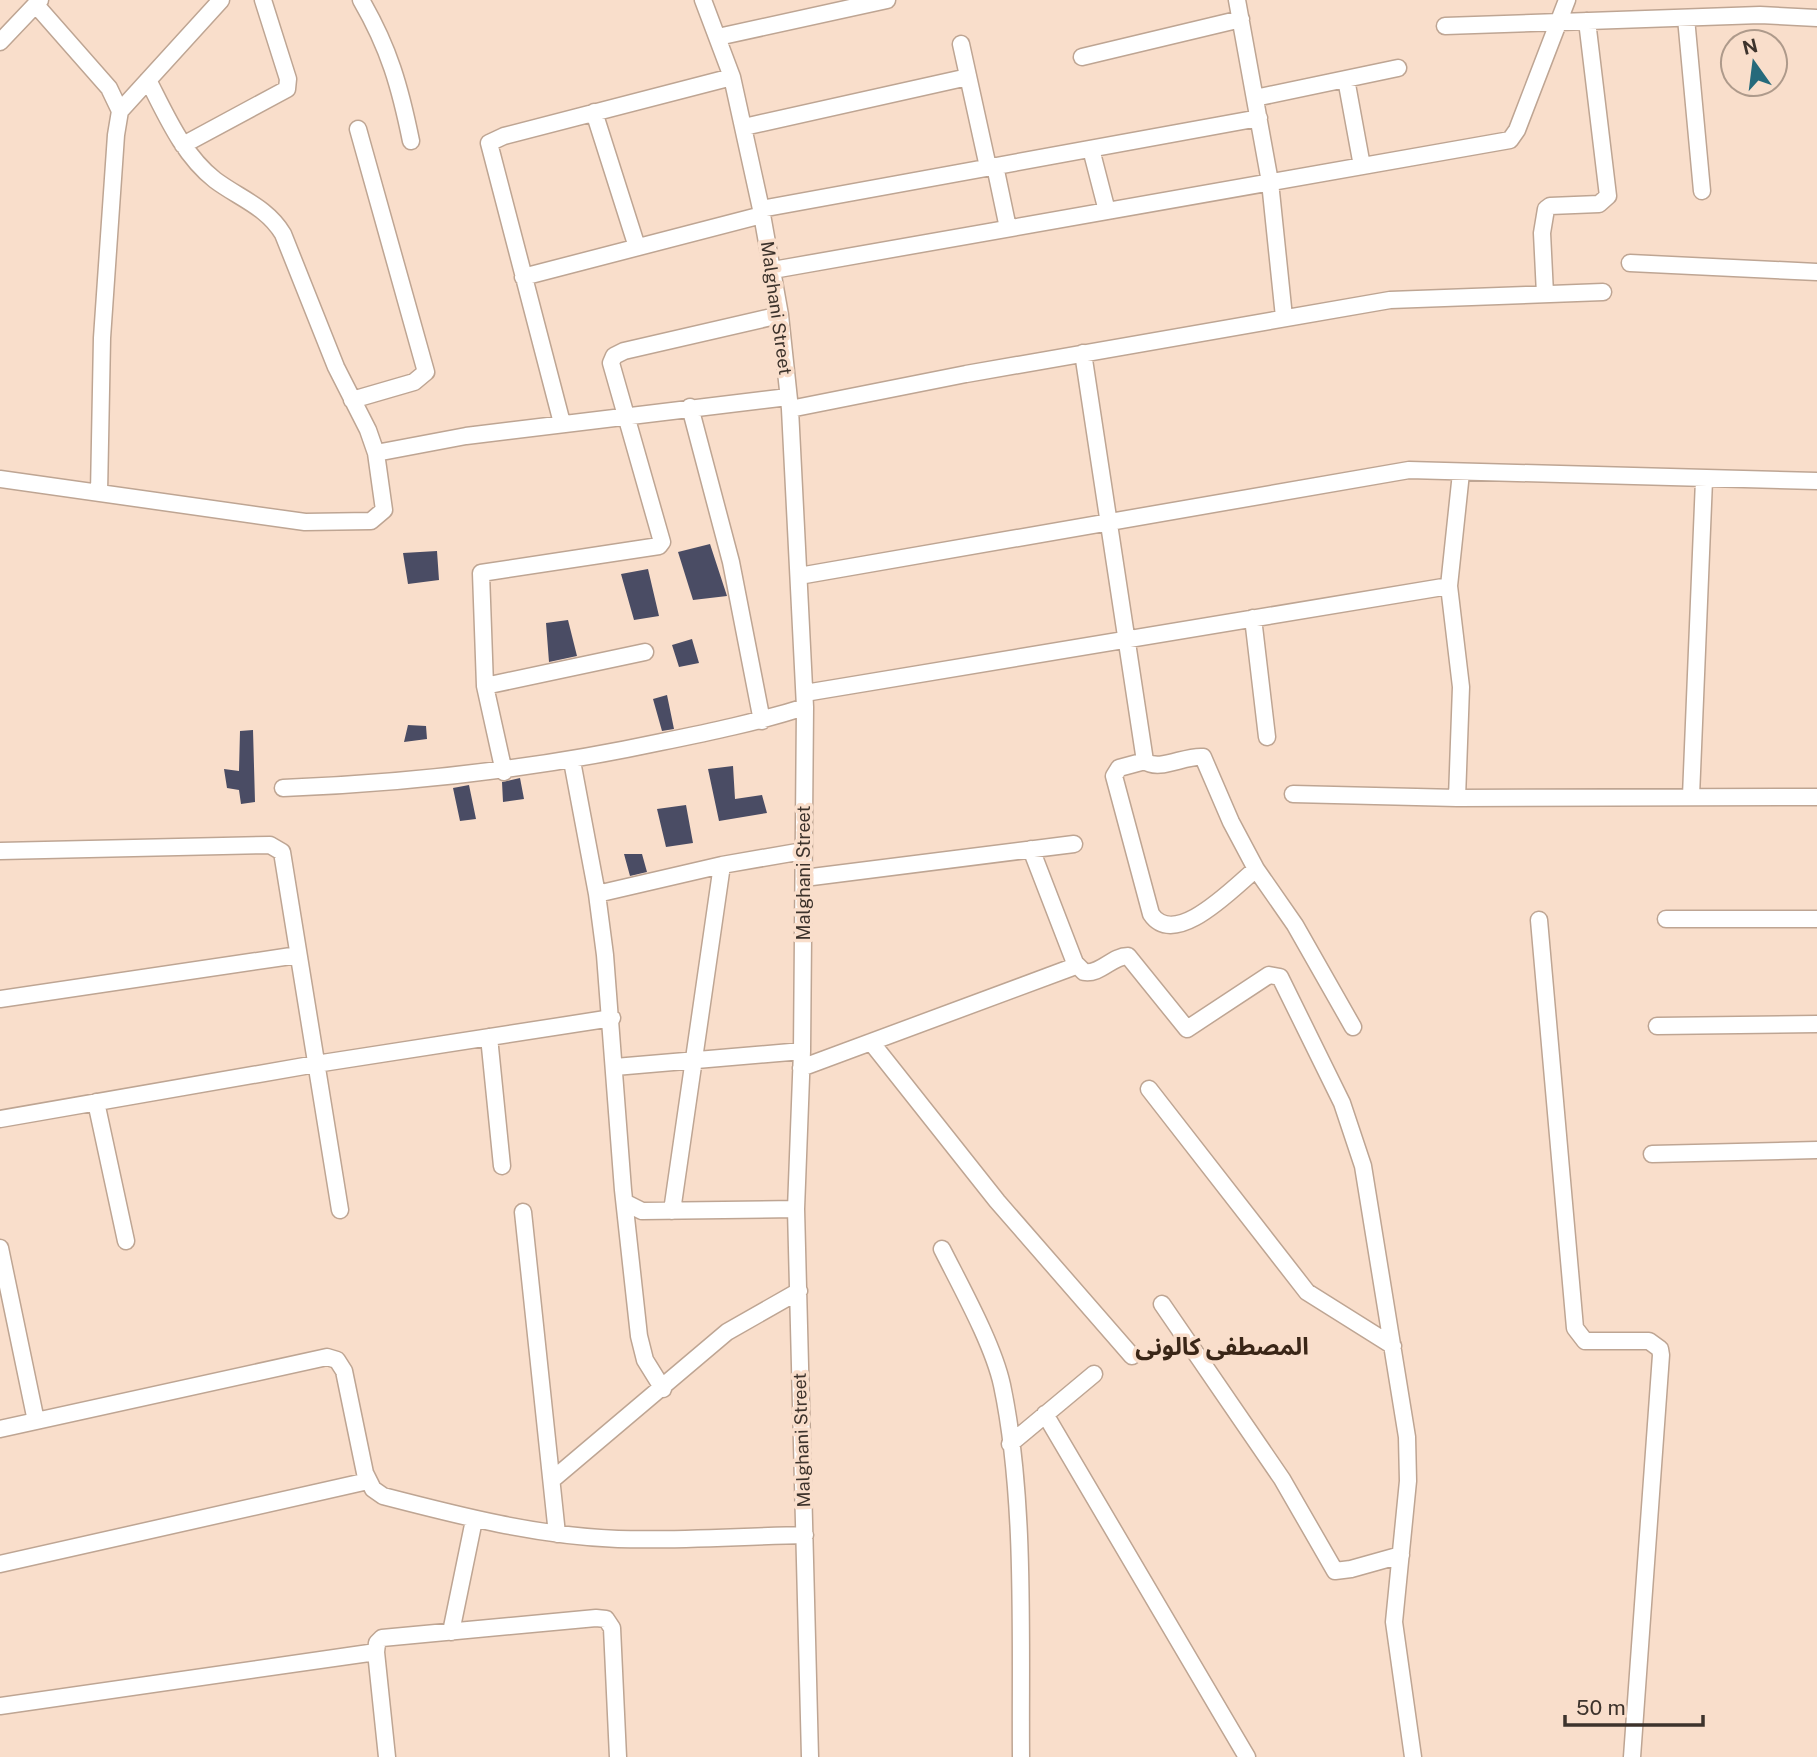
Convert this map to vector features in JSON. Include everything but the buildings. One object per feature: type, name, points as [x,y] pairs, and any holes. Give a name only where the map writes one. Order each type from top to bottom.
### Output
[{"type":"street","points":[[99,493],[102,338],[120,111],[221,0]]},
{"type":"street","points":[[183,145],[287,89],[288,79],[263,0]]},
{"type":"street","points":[[361,0],[381,34],[399,81],[411,141]]},
{"type":"street","name":"Malghani Street","points":[[703,0],[732,77],[744,127],[773,270],[789,403],[805,700],[802,1051],[796,1209],[810,1757]]},
{"type":"street","points":[[718,37],[816,7],[887,0]]},
{"type":"street","points":[[1237,0],[1269,182],[1284,317]]},
{"type":"street","points":[[773,270],[1510,140],[1517,130],[1567,0]]},
{"type":"street","points":[[0,42],[38,2],[109,88],[120,111]]},
{"type":"street","points":[[1445,26],[1686,18],[1817,18]]},
{"type":"street","points":[[1686,18],[1702,191]]},
{"type":"street","points":[[1082,57],[1241,19]]},
{"type":"street","points":[[1545,294],[1542,233],[1546,209],[1550,205],[1599,204],[1608,196],[1587,21]]},
{"type":"street","points":[[961,44],[1008,228]]},
{"type":"street","points":[[1255,98],[1398,68]]},
{"type":"street","points":[[562,423],[489,143],[504,136],[732,77]]},
{"type":"street","points":[[744,127],[968,77]]},
{"type":"street","points":[[1346,79],[1362,166]]},
{"type":"street","points":[[0,479],[305,522],[372,521],[384,510],[376,453],[283,233],[274,218],[215,180],[183,145],[148,80]]},
{"type":"street","points":[[594,113],[637,247]]},
{"type":"street","points":[[523,277],[762,212],[1259,118]]},
{"type":"street","points":[[352,400],[414,382],[426,372],[358,129]]},
{"type":"street","points":[[1091,149],[1107,211]]},
{"type":"street","points":[[1630,263],[1817,272]]},
{"type":"street","points":[[376,453],[434,440],[690,407],[789,403],[1390,300],[1603,292]]},
{"type":"street","points":[[504,772],[485,686],[481,573],[653,549],[662,542],[611,363],[614,356],[624,351],[780,315]]},
{"type":"street","points":[[1083,353],[1145,761]]},
{"type":"street","points":[[690,407],[731,562],[762,721]]},
{"type":"street","points":[[799,576],[1409,470],[1817,481]]},
{"type":"street","points":[[1457,798],[1461,687],[1450,586],[1461,473]]},
{"type":"street","points":[[1691,796],[1704,480]]},
{"type":"street","points":[[283,788],[383,785],[504,772],[572,761],[762,721],[805,700],[1126,639],[1450,586]]},
{"type":"street","points":[[1253,618],[1267,737]]},
{"type":"street","points":[[485,686],[645,652]]},
{"type":"street","points":[[1256,869],[1186,924],[1165,926],[1156,921],[1151,914],[1114,776],[1119,768],[1145,761],[1154,765],[1194,756],[1203,757],[1231,822],[1256,869],[1295,925],[1353,1027]]},
{"type":"street","points":[[572,761],[597,894],[612,1018],[639,1336],[645,1360],[663,1389]]},
{"type":"street","points":[[1293,794],[1457,798],[1817,797]]},
{"type":"street","points":[[804,878],[1074,844]]},
{"type":"street","points":[[0,851],[276,847],[282,852],[340,1210]]},
{"type":"street","points":[[1031,849],[1075,963],[1088,974],[1121,956],[1128,956],[1187,1029],[1269,975],[1280,977],[1342,1103],[1363,1166],[1409,1459],[1394,1622],[1413,1757]]},
{"type":"street","points":[[597,894],[722,865],[803,851]]},
{"type":"street","points":[[672,1211],[722,865]]},
{"type":"street","points":[[1666,919],[1817,919]]},
{"type":"street","points":[[1539,920],[1575,1328],[1585,1341],[1649,1341],[1660,1349],[1661,1355],[1632,1757]]},
{"type":"street","points":[[0,999],[298,955]]},
{"type":"street","points":[[801,1068],[1073,967],[1075,963]]},
{"type":"street","points":[[0,1119],[316,1064],[612,1018]]},
{"type":"street","points":[[1657,1026],[1817,1024]]},
{"type":"street","points":[[489,1037],[502,1166]]},
{"type":"street","points":[[871,1042],[997,1201],[1132,1356]]},
{"type":"street","points":[[615,1067],[802,1051]]},
{"type":"street","points":[[1149,1089],[1307,1292],[1392,1346]]},
{"type":"street","points":[[96,1102],[126,1241]]},
{"type":"street","points":[[1652,1154],[1817,1150]]},
{"type":"street","points":[[626,1203],[642,1211],[796,1209]]},
{"type":"street","points":[[523,1212],[557,1534]]},
{"type":"street","points":[[0,1248],[36,1421]]},
{"type":"street","points":[[942,1249],[972,1308],[1001,1383],[1010,1444],[1020,1606],[1021,1757]]},
{"type":"street","points":[[552,1480],[663,1389],[727,1332],[799,1291]]},
{"type":"street","points":[[1162,1304],[1276,1469],[1335,1571],[1401,1555]]},
{"type":"street","points":[[0,1429],[327,1357],[337,1360],[344,1371],[368,1481],[383,1496],[474,1520],[557,1534],[619,1539],[805,1535]]},
{"type":"street","points":[[1010,1444],[1094,1374]]},
{"type":"street","points":[[1045,1415],[1247,1757]]},
{"type":"street","points":[[0,1564],[368,1481]]},
{"type":"street","points":[[451,1632],[474,1520]]},
{"type":"street","points":[[387,1757],[376,1652],[382,1638],[596,1618],[610,1622],[618,1757]]},
{"type":"street","points":[[0,1706],[376,1652]]},
{"type":"district","name":"المصطفی کالونی","points":[[1222,1347]]}]
